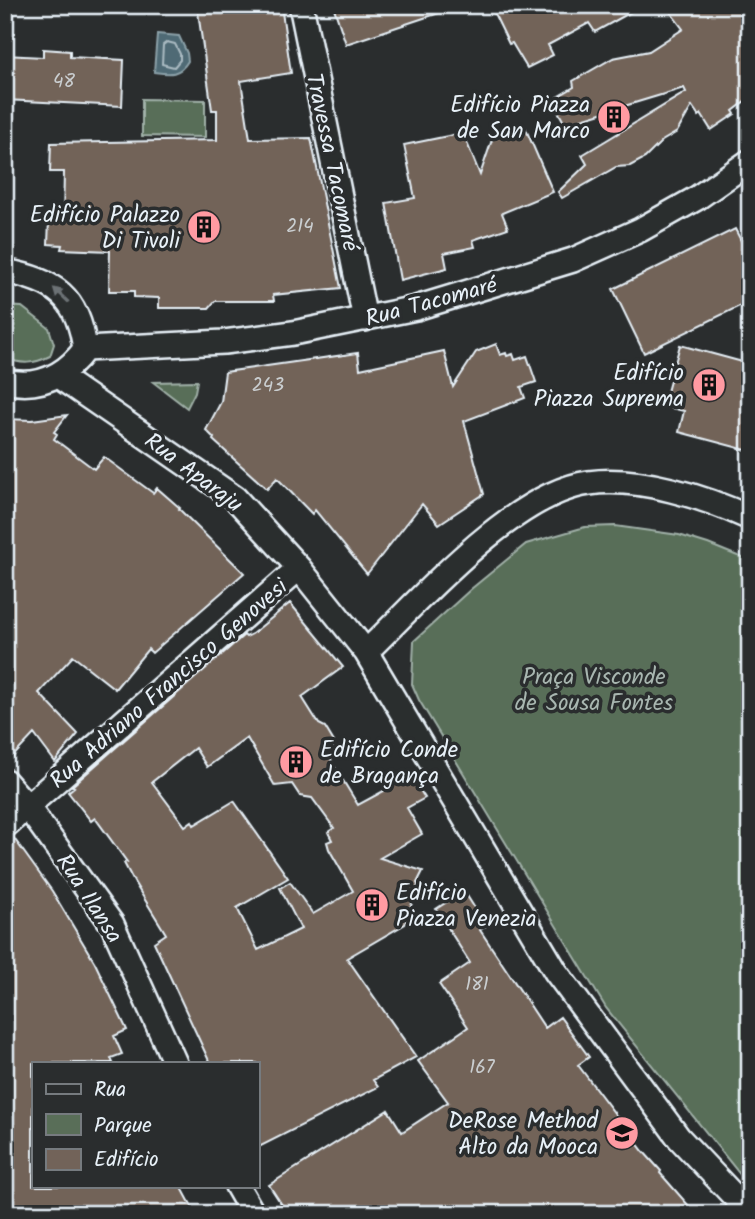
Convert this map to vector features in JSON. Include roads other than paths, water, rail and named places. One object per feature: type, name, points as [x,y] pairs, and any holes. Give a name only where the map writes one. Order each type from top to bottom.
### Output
[{"type":"street","name":"Travessa Tacomaré","points":[[301,5],[365,319]]},
{"type":"street","name":"Rua Tacomaré","points":[[85,349],[224,342],[293,333],[416,308],[573,260],[652,223],[697,198],[750,161]]},
{"type":"street","points":[[5,271],[39,279],[60,292],[78,316],[85,349],[72,366],[58,376],[38,383],[5,381]]},
{"type":"street","name":"Rua Aparaju","points":[[58,376],[235,498],[299,568],[366,652]]},
{"type":"street","points":[[750,519],[723,506],[626,481],[587,483],[549,495],[476,545],[366,652],[556,972],[679,1138],[750,1213]]},
{"type":"street","name":"Rua Adriano Francisco Genovesi","points":[[5,825],[299,568]]},
{"type":"street","name":"Rua Ilansa","points":[[5,781],[27,806],[112,924],[175,1062]]},
{"type":"street","points":[[238,1188],[253,1214]]},
{"type":"water","points":[[157,34],[179,36],[188,61],[177,72],[154,72]]},
{"type":"place","name":"Edifício Piazza de San Marco","points":[[614,117]]},
{"type":"place","name":"Edifício Palazzo Di Tivoli","points":[[204,227]]},
{"type":"place","name":"Edifício Piazza Suprema","points":[[709,385]]},
{"type":"place","name":"Edifício Conde de Bragança","points":[[296,762]]},
{"type":"place","name":"Edifício Piazza Venezia","points":[[372,905]]},
{"type":"place","name":"DeRose Method Alto da Mooca","points":[[622,1133]]},
{"type":"park label","name":"Praça Visconde de Sousa Fontes","points":[[594,689]]}]
